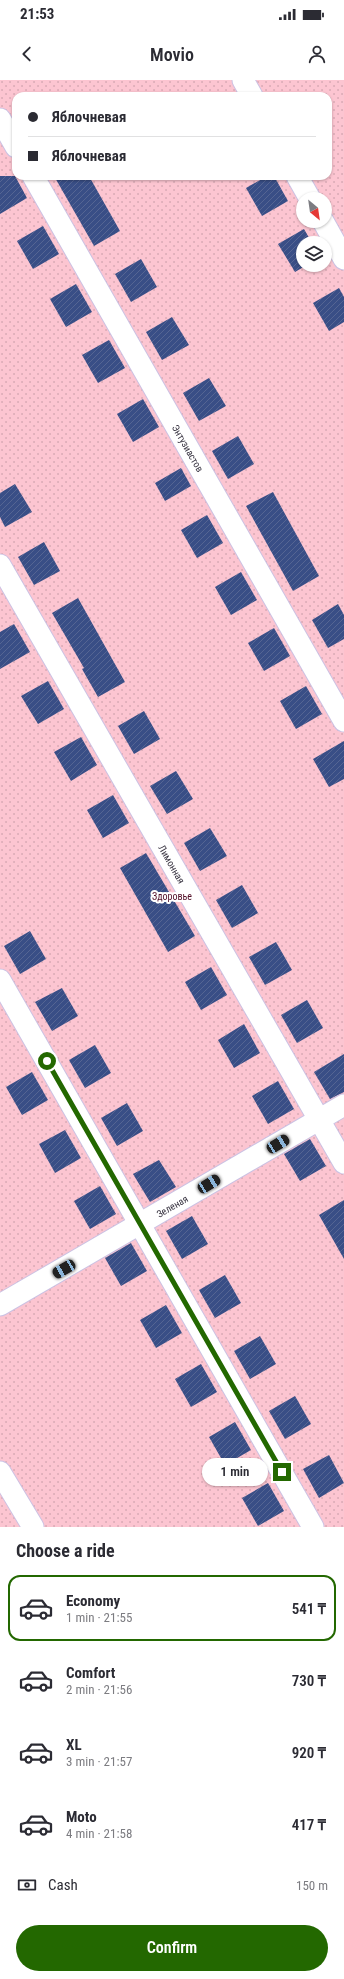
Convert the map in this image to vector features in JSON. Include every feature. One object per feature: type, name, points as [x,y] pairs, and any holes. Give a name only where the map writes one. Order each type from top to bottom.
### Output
[{"type":"street","points":[[243,80],[250,92]]},
{"type":"street","points":[[0,119],[12,140]]},
{"type":"street","name":"Энтузиастов","points":[[35,180],[344,721]]},
{"type":"street","points":[[299,180],[306,192]]},
{"type":"street","points":[[327,228],[344,259]]},
{"type":"street","name":"Лимонная","points":[[0,565],[344,1163]]},
{"type":"street","points":[[0,980],[313,1527]]},
{"type":"street","name":"Зеленая","points":[[0,1305],[319,1119],[344,1106]]},
{"type":"street","points":[[0,1472],[33,1527]]},
{"type":"green space","name":"Здоровье","points":[[0,80],[344,80],[344,1527],[0,1527]]},
{"type":"building","points":[[0,176],[12,176],[12,180],[17,180],[27,198],[0,214]]},
{"type":"building","points":[[56,180],[91,180],[120,231],[94,246]]},
{"type":"building","points":[[260,180],[276,180],[288,201],[262,216],[246,188]]},
{"type":"building","points":[[43,226],[59,254],[33,269],[17,241]]},
{"type":"building","points":[[304,229],[308,236],[296,236],[296,271],[295,272],[278,244]]},
{"type":"building","points":[[141,259],[157,287],[131,302],[115,274]]},
{"type":"building","points":[[76,284],[92,312],[66,327],[50,299]]},
{"type":"building","points":[[339,288],[344,297],[344,322],[329,331],[313,303]]},
{"type":"building","points":[[172,317],[189,345],[162,360],[146,332]]},
{"type":"building","points":[[109,340],[125,368],[98,383],[82,355]]},
{"type":"building","points":[[209,378],[226,406],[199,421],[183,393]]},
{"type":"building","points":[[143,399],[159,427],[133,442],[117,414]]},
{"type":"building","points":[[238,436],[254,464],[228,479],[212,451]]},
{"type":"building","points":[[181,468],[191,486],[165,501],[155,483]]},
{"type":"building","points":[[15,484],[32,512],[5,527],[0,517],[0,493]]},
{"type":"building","points":[[273,492],[319,576],[293,591],[246,506]]},
{"type":"building","points":[[207,515],[223,543],[197,558],[181,530]]},
{"type":"building","points":[[44,542],[60,571],[34,585],[18,557]]},
{"type":"building","points":[[241,572],[257,600],[231,615],[215,587]]},
{"type":"building","points":[[78,598],[125,682],[98,697],[82,669],[84,668],[52,613]]},
{"type":"building","points":[[338,604],[344,615],[344,639],[328,648],[312,620]]},
{"type":"building","points":[[14,624],[30,652],[0,669],[0,632]]},
{"type":"building","points":[[274,628],[290,656],[264,671],[248,643]]},
{"type":"building","points":[[48,681],[64,709],[38,724],[21,696]]},
{"type":"building","points":[[306,686],[322,714],[296,729],[280,701]]},
{"type":"building","points":[[144,711],[160,739],[134,754],[118,726]]},
{"type":"building","points":[[81,737],[97,765],[71,781],[54,752]]},
{"type":"building","points":[[344,741],[344,779],[329,787],[313,759]]},
{"type":"building","points":[[176,771],[193,799],[167,814],[150,786]]},
{"type":"building","points":[[113,795],[129,823],[103,838],[87,810]]},
{"type":"building","points":[[210,828],[227,856],[200,871],[184,843]]},
{"type":"building","points":[[146,853],[195,936],[168,952],[120,868]]},
{"type":"building","points":[[242,885],[258,913],[232,928],[216,900]]},
{"type":"building","points":[[30,931],[46,959],[20,974],[4,946]]},
{"type":"building","points":[[276,942],[292,970],[265,985],[249,957]]},
{"type":"building","points":[[211,967],[227,995],[201,1010],[185,982]]},
{"type":"building","points":[[62,988],[78,1016],[52,1031],[35,1002]]},
{"type":"building","points":[[307,1000],[323,1028],[297,1043],[281,1015]]},
{"type":"building","points":[[244,1024],[260,1053],[234,1068],[218,1040]]},
{"type":"building","points":[[95,1045],[111,1073],[85,1088],[69,1060]]},
{"type":"building","points":[[344,1054],[344,1092],[330,1099],[314,1072]]},
{"type":"building","points":[[32,1072],[48,1100],[22,1115],[6,1087]]},
{"type":"building","points":[[278,1081],[294,1109],[268,1124],[252,1096]]},
{"type":"building","points":[[127,1103],[143,1131],[117,1146],[101,1118]]},
{"type":"building","points":[[65,1130],[81,1158],[55,1173],[39,1144]]},
{"type":"building","points":[[310,1139],[326,1166],[300,1181],[284,1154]]},
{"type":"building","points":[[159,1160],[176,1187],[150,1202],[133,1174]]},
{"type":"building","points":[[100,1186],[116,1214],[90,1229],[74,1201]]},
{"type":"building","points":[[344,1200],[344,1259],[319,1215]]},
{"type":"building","points":[[192,1216],[208,1244],[182,1259],[166,1231]]},
{"type":"building","points":[[131,1243],[147,1271],[121,1286],[105,1258]]},
{"type":"building","points":[[225,1275],[241,1303],[215,1318],[199,1290]]},
{"type":"building","points":[[166,1305],[182,1333],[156,1348],[140,1320]]},
{"type":"building","points":[[260,1336],[276,1364],[250,1379],[234,1351]]},
{"type":"building","points":[[201,1364],[217,1392],[191,1407],[175,1379]]},
{"type":"building","points":[[295,1396],[311,1424],[285,1439],[269,1411]]},
{"type":"building","points":[[235,1422],[251,1450],[225,1465],[209,1437]]},
{"type":"building","points":[[329,1455],[344,1483],[319,1498],[303,1469]]},
{"type":"building","points":[[268,1483],[284,1511],[258,1526],[242,1498]]},
{"type":"route","points":[[47,1061],[282,1472]]}]
